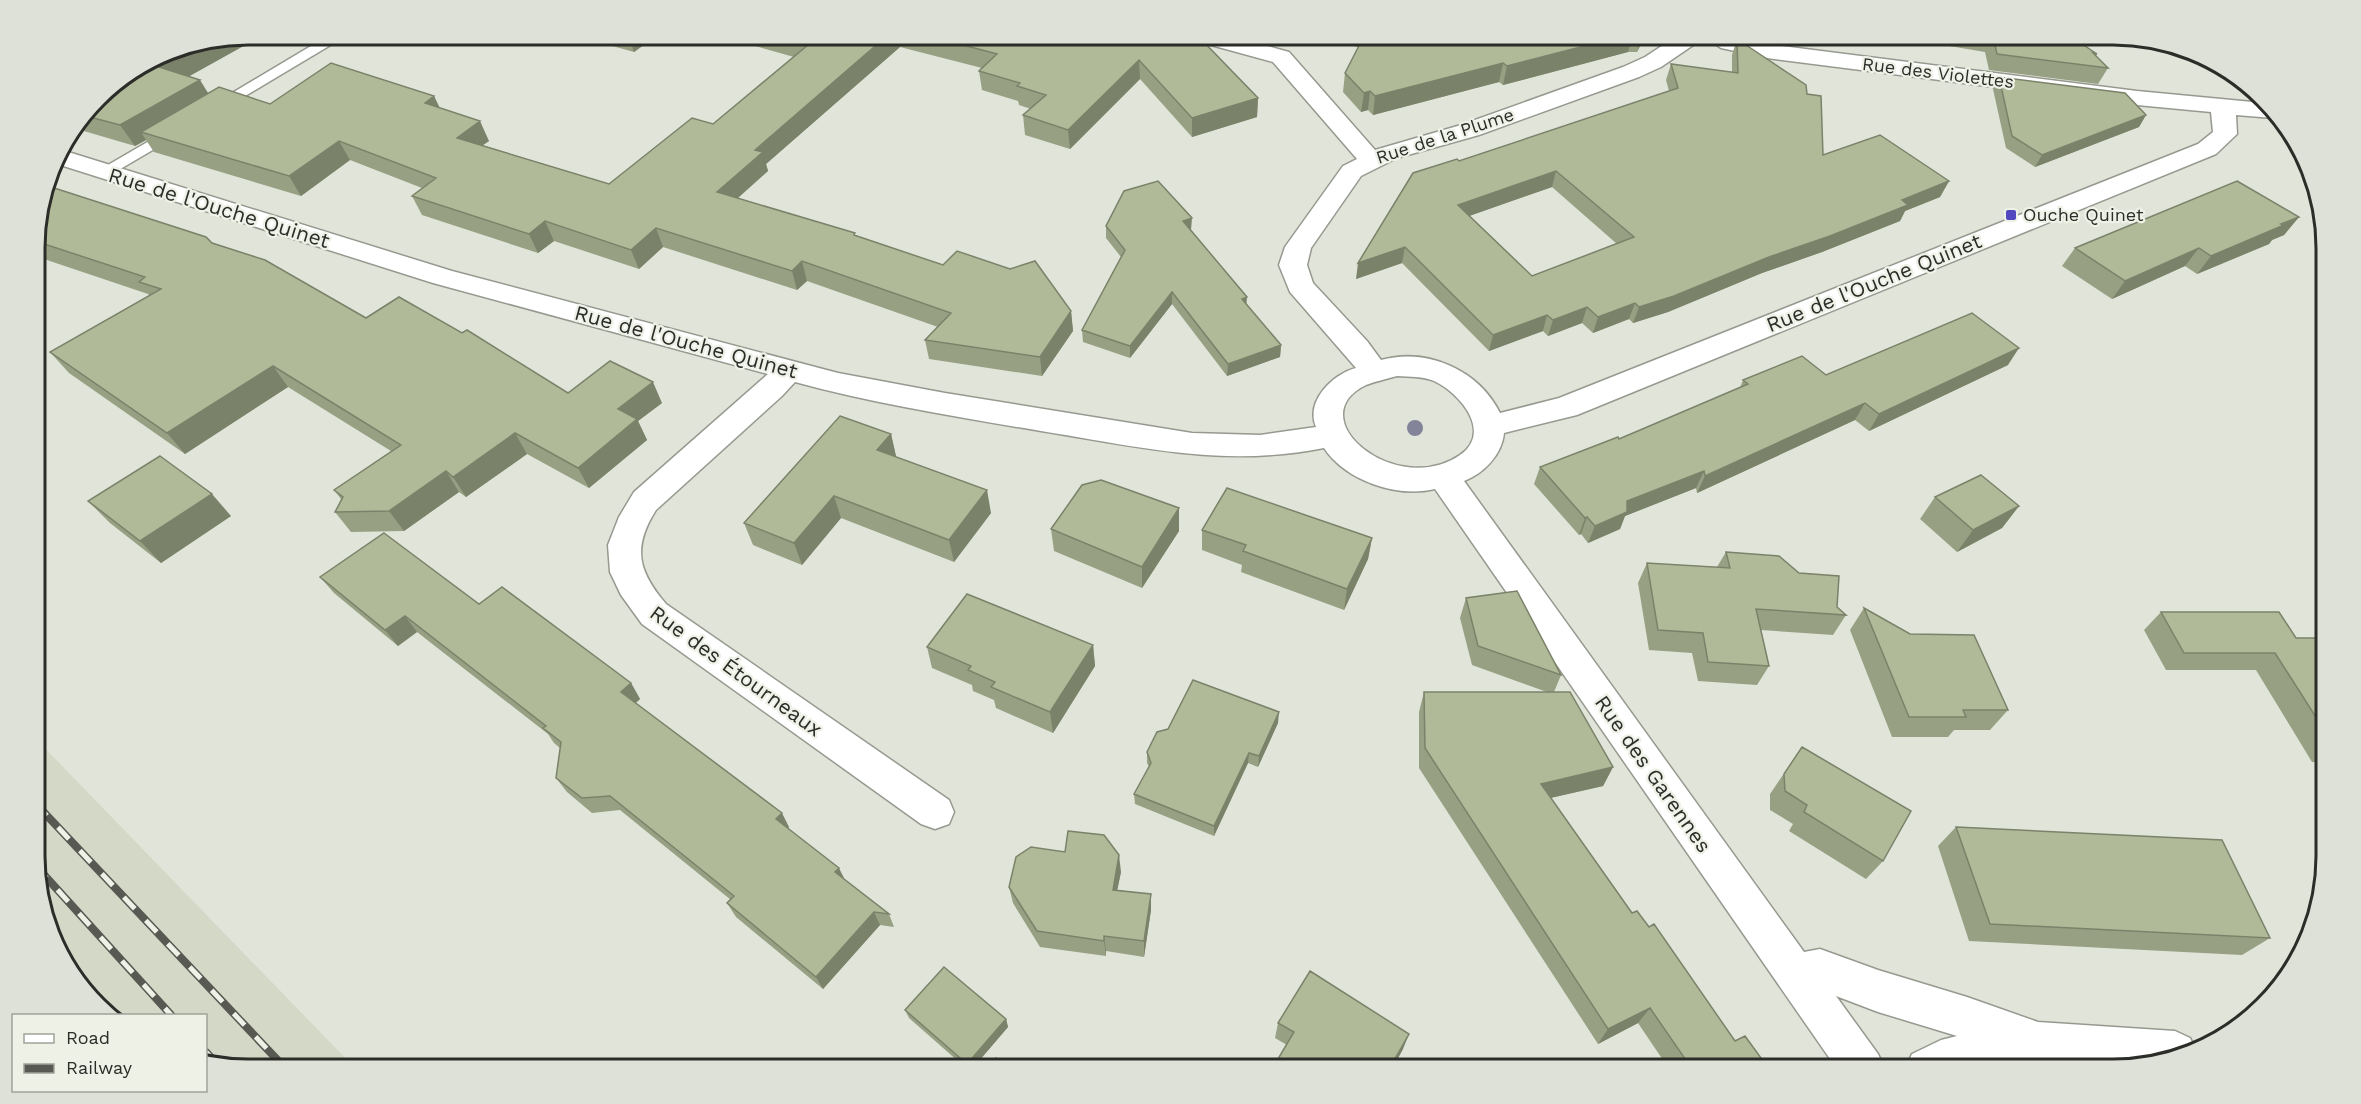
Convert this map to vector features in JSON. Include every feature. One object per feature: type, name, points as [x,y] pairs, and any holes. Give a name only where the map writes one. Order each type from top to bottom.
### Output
[{"type":"street","points":[[1237,45],[1281,57],[1371,160]]},
{"type":"street","name":"Rue de la Plume","points":[[1372,369],[1357,348],[1300,286],[1293,266],[1298,247],[1352,171],[1388,153],[1470,130],[1631,72],[1653,62],[1679,45]]},
{"type":"street","name":"Rue des Violettes","points":[[1738,45],[1767,51],[2126,97],[2262,110]]},
{"type":"street","name":"Rue de l'Ouche Quinet","points":[[1490,426],[1566,407],[2207,149],[2225,134],[2222,105]]},
{"type":"street","name":"Rue de l'Ouche Quinet","points":[[65,159],[443,277],[789,370],[885,393],[1165,442],[1217,448],[1257,448],[1332,435]]},
{"type":"street","points":[[1397,366],[1423,368],[1448,376],[1469,389],[1484,406],[1490,426],[1486,447],[1470,466],[1444,478],[1417,481],[1389,477],[1357,463],[1344,453],[1332,435],[1328,418],[1330,402],[1339,388],[1353,377],[1372,369],[1397,366]]},
{"type":"street","name":"Rue des Étourneaux","points":[[789,370],[772,389],[645,501],[632,518],[624,539],[623,558],[627,577],[637,596],[654,614],[935,812]]},
{"type":"street","name":"Rue des Garennes","points":[[1444,478],[1856,1059]]},
{"type":"street","points":[[1794,974],[1820,969],[1878,991],[1967,1018],[2038,1044],[2164,1052]]},
{"type":"street","points":[[1953,1059],[1972,1054],[2018,1057],[2038,1044]]},
{"type":"lane","points":[[104,172],[323,45]]},
{"type":"shaded area","points":[[45,748],[346,1059],[248,1059],[207,1055],[207,1014],[120,1014],[104,1000],[72,958],[60,934],[52,909],[45,856]]},
{"type":"building","points":[[808,45],[876,45],[755,150],[763,152],[717,192],[855,233],[854,235],[943,265],[957,251],[1010,269],[1035,261],[1071,311],[1040,357],[925,340],[951,313],[802,261],[792,271],[656,228],[631,250],[545,221],[529,234],[412,196],[436,178],[339,141],[289,176],[141,132],[219,87],[270,104],[331,63],[434,96],[425,103],[480,121],[457,138],[609,184],[692,118],[713,124]]},
{"type":"building","points":[[963,45],[1207,45],[1258,98],[1192,118],[1139,60],[1068,130],[1023,115],[1046,95],[1017,86],[1020,83],[979,71],[997,54]]},
{"type":"building","points":[[1359,45],[1588,45],[1507,66],[1503,63],[1375,96],[1370,91],[1364,93],[1345,73]]},
{"type":"building","points":[[1737,45],[1746,45],[1806,85],[1807,94],[1821,96],[1823,155],[1880,135],[1949,181],[1902,200],[1908,205],[1769,257],[1674,296],[1639,307],[1635,303],[1598,317],[1587,307],[1553,320],[1547,315],[1493,335],[1405,247],[1358,263],[1413,173],[1457,159],[1459,161],[1678,88],[1671,64],[1738,73]],"holes":[[[1556,171],[1634,237],[1532,276],[1458,205]]]},
{"type":"building","points":[[1995,45],[2084,45],[2097,54],[2093,53],[2108,68],[1997,54]]},
{"type":"building","points":[[157,66],[200,80],[120,125],[92,118],[124,87]]},
{"type":"building","points":[[1999,77],[2125,93],[2146,115],[2042,155],[2012,136]]},
{"type":"building","points":[[1158,181],[1192,218],[1183,221],[1247,297],[1242,299],[1281,345],[1228,364],[1172,292],[1130,346],[1082,330],[1125,250],[1106,226],[1124,191]]},
{"type":"building","points":[[2237,181],[2299,217],[2211,256],[2199,248],[2125,281],[2075,248]]},
{"type":"building","points":[[55,188],[206,237],[212,243],[265,260],[366,318],[399,297],[462,333],[467,330],[568,393],[610,361],[653,382],[618,409],[637,419],[578,468],[515,433],[453,477],[446,471],[389,511],[335,512],[343,497],[334,490],[401,445],[273,366],[167,433],[50,352],[161,289],[139,282],[145,277],[45,244],[49,208]]},
{"type":"building","points":[[1972,313],[2019,348],[1879,414],[1865,403],[1705,476],[1704,471],[1627,501],[1627,512],[1595,526],[1587,517],[1585,518],[1540,467],[1618,437],[1619,439],[1748,384],[1743,380],[1802,356],[1826,375]]},
{"type":"building","points":[[840,416],[891,434],[877,450],[987,490],[949,540],[834,496],[794,543],[744,523]]},
{"type":"building","points":[[160,456],[212,494],[140,541],[88,501]]},
{"type":"building","points":[[1981,475],[2019,506],[1973,530],[1935,497]]},
{"type":"building","points":[[1101,480],[1179,508],[1142,567],[1051,529],[1082,485]]},
{"type":"building","points":[[1227,488],[1372,538],[1347,589],[1243,551],[1246,545],[1202,530]]},
{"type":"building","points":[[384,533],[479,604],[502,587],[631,683],[621,692],[782,813],[776,819],[839,868],[835,872],[889,914],[874,912],[816,977],[727,903],[734,896],[610,796],[582,798],[556,778],[561,742],[543,728],[546,726],[405,616],[385,630],[320,577]]},
{"type":"building","points":[[1726,552],[1779,556],[1799,573],[1839,576],[1837,607],[1846,615],[1756,609],[1769,666],[1708,662],[1703,633],[1658,630],[1647,563],[1730,568]]},
{"type":"building","points":[[1517,591],[1561,675],[1478,646],[1466,598]]},
{"type":"building","points":[[967,594],[1093,645],[1050,712],[991,687],[995,682],[968,670],[971,666],[927,647]]},
{"type":"building","points":[[1864,608],[1910,634],[1974,635],[2008,710],[1963,710],[1966,717],[1909,717]]},
{"type":"building","points":[[2161,612],[2279,612],[2296,638],[2316,638],[2316,717],[2275,653],[2184,653]]},
{"type":"building","points":[[1193,680],[1279,712],[1259,756],[1249,753],[1214,826],[1134,794],[1151,763],[1147,752],[1157,732],[1168,729]]},
{"type":"building","points":[[1424,692],[1570,692],[1613,767],[1541,784],[1632,913],[1637,911],[1649,927],[1654,924],[1735,1041],[1745,1036],[1762,1059],[1685,1059],[1650,1008],[1608,1029],[1425,748]]},
{"type":"building","points":[[1802,747],[1911,811],[1883,861],[1804,812],[1807,805],[1785,791],[1784,774]]},
{"type":"building","points":[[1956,827],[2222,840],[2270,938],[1990,924]]},
{"type":"building","points":[[1068,831],[1104,835],[1119,855],[1113,890],[1151,894],[1144,941],[1104,936],[1104,941],[1037,931],[1009,887],[1016,857],[1031,847],[1065,852]]},
{"type":"building","points":[[944,967],[1006,1019],[971,1059],[961,1059],[905,1010]]},
{"type":"building","points":[[1310,971],[1409,1034],[1395,1059],[1278,1059],[1294,1032],[1278,1023]]},
{"type":"railway","points":[[45,814],[277,1059]]},
{"type":"railway","points":[[47,878],[170,1014]]},
{"type":"place","name":"Ouche Quinet","points":[[2011,215]]}]
